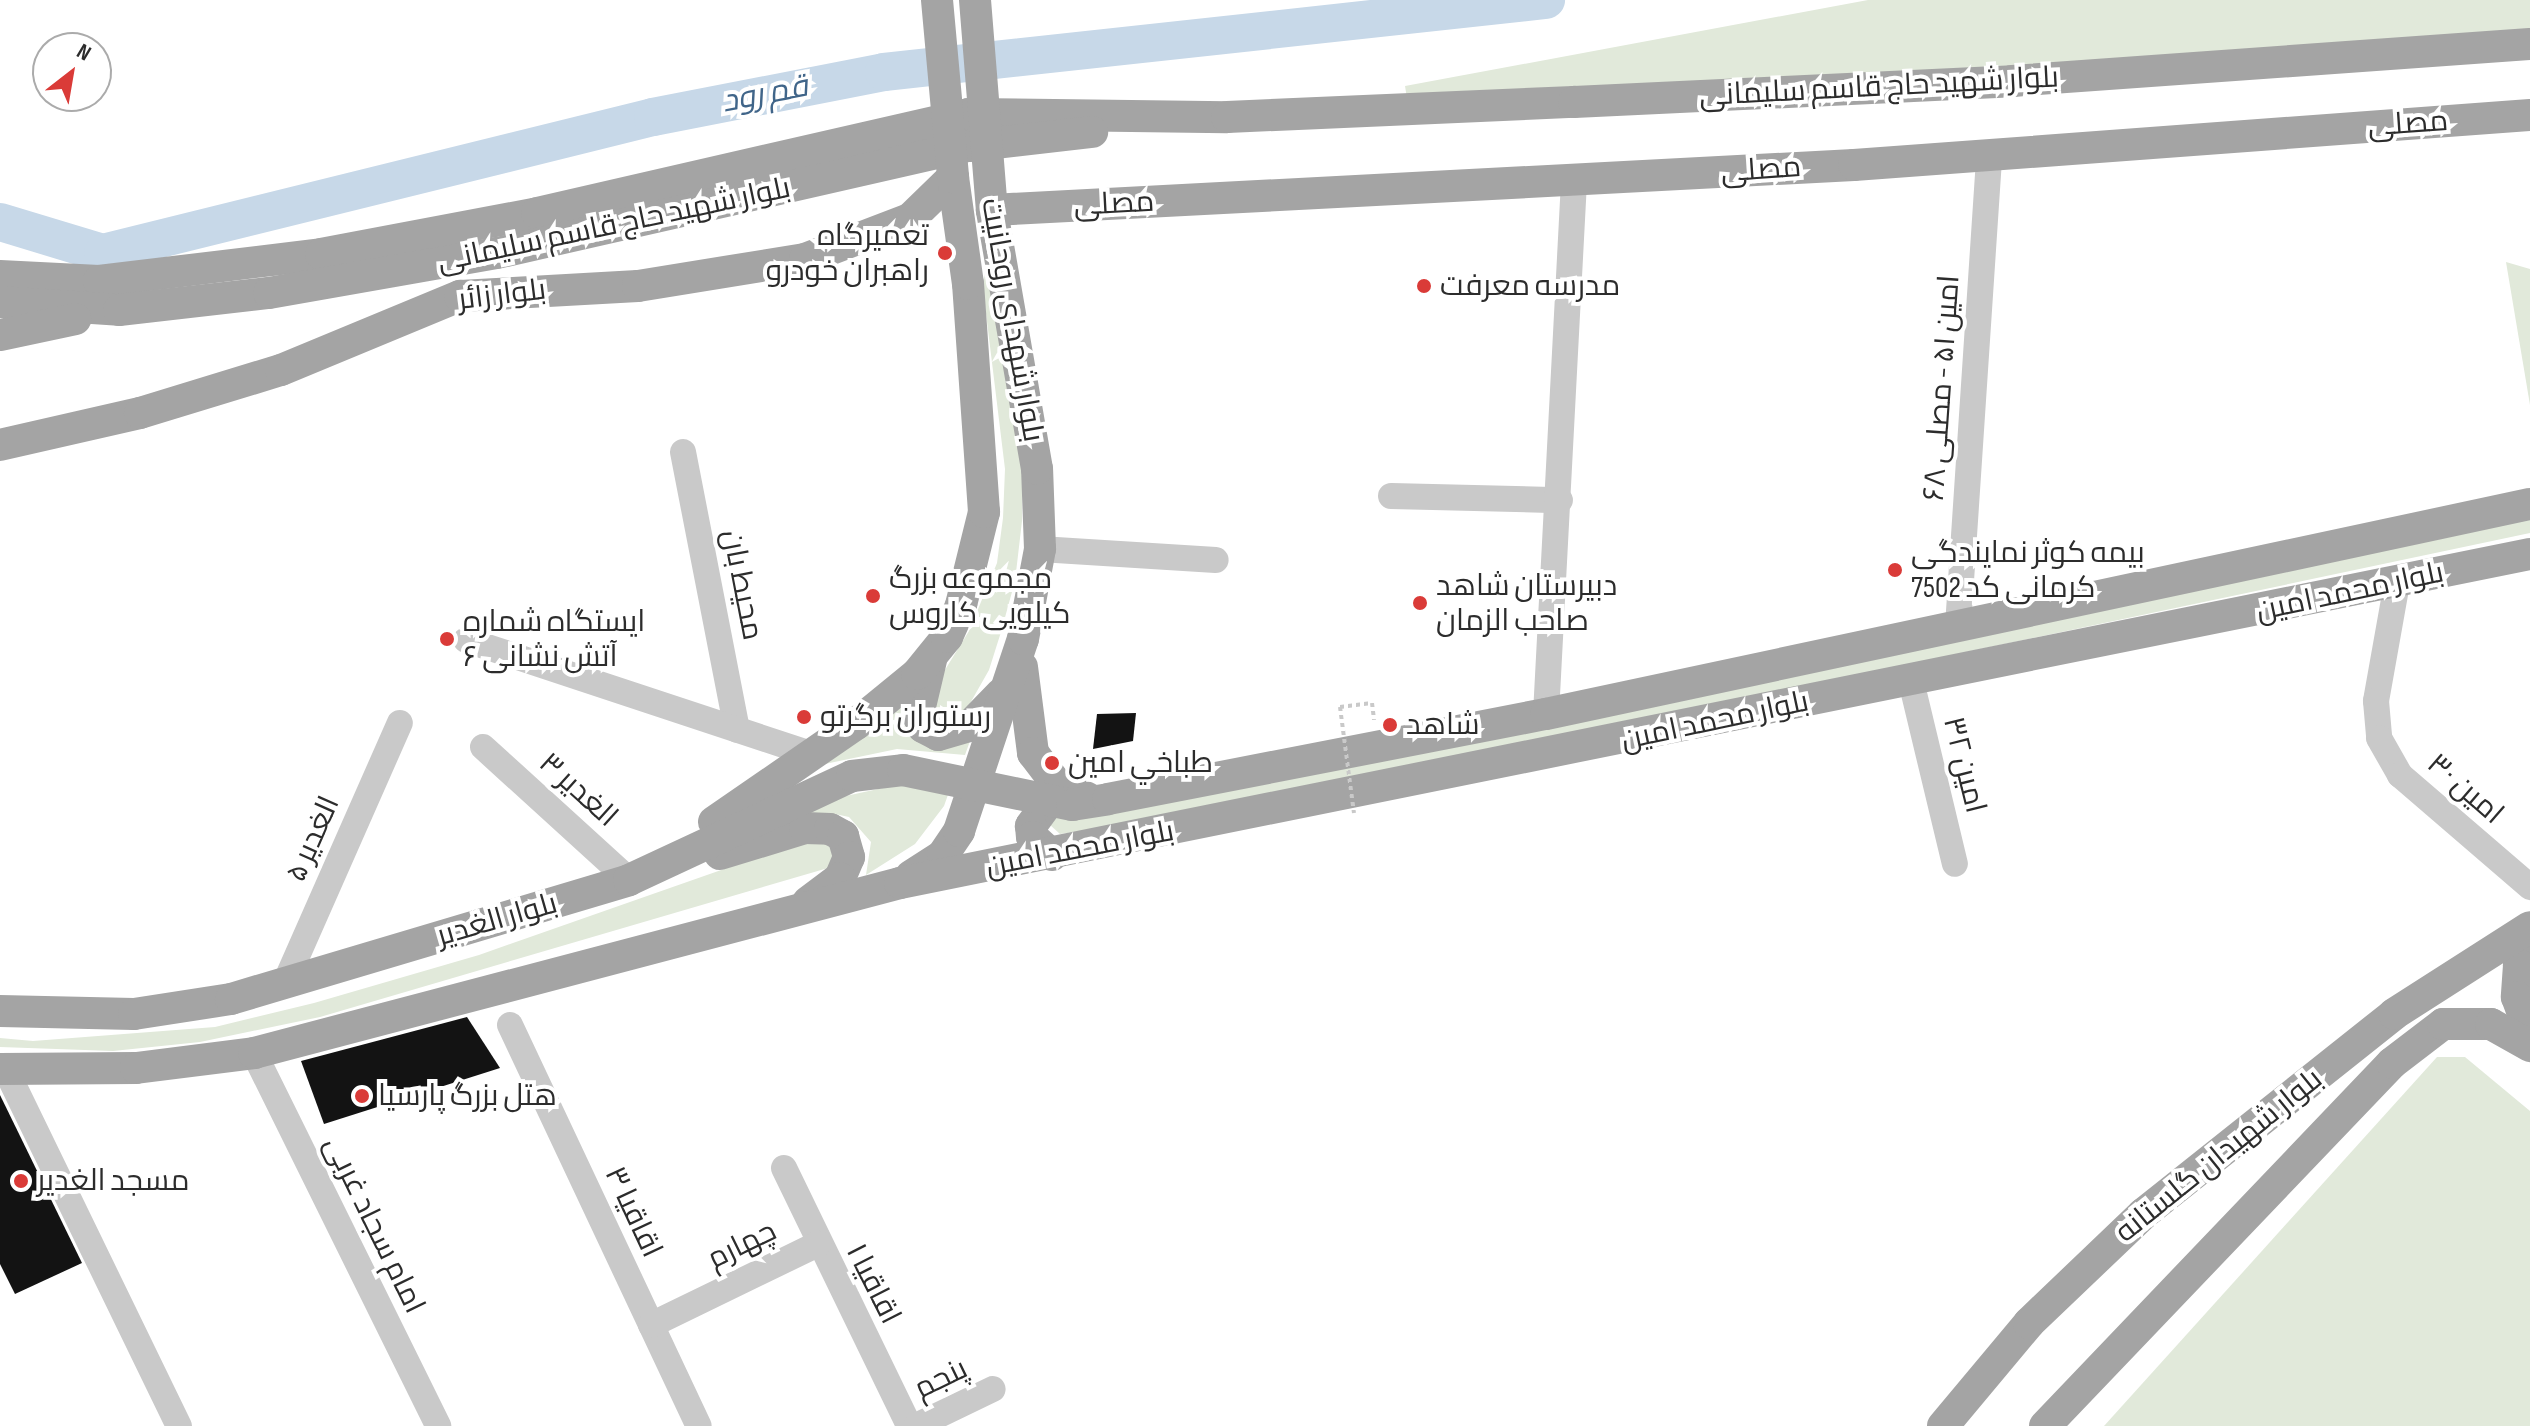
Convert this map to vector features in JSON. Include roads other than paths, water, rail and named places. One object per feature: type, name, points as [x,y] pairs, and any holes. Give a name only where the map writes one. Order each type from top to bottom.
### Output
[{"type":"main road","name":"بلوار شهدای روحانیت","points":[[934,653],[961,605],[984,512],[968,284],[953,177],[937,0]]},
{"type":"main road","name":"بلوار شهدای روحانیت","points":[[975,0],[992,210],[1037,469],[1040,549],[1023,639]]},
{"type":"main road","name":"بلوار شهید حاج قاسم سلیمانی","points":[[0,276],[99,281],[321,254],[537,213],[968,114],[1227,117],[2012,81],[2530,44]]},
{"type":"main road","name":"مصلی","points":[[992,210],[1574,182],[2530,115]]},
{"type":"main road","name":"بلوار شهید حاج قاسم سلیمانی","points":[[0,302],[119,310],[269,293],[497,253],[969,146],[1227,117]]},
{"type":"main road","name":"بلوار زائر","points":[[0,445],[140,413],[281,370],[460,296],[638,286],[805,259],[910,219],[953,177]]},
{"type":"main road","points":[[0,335],[119,310]]},
{"type":"main road","name":"بلوار محمد امین","points":[[1049,801],[1072,805],[1108,799],[1546,714],[2530,504]]},
{"type":"main road","name":"بلوار محمد امین","points":[[900,883],[1052,855],[2530,554]]},
{"type":"main road","points":[[3,1070],[136,1068],[254,1053],[900,883],[943,855],[959,831],[1023,639]]},
{"type":"main road","points":[[1023,639],[1026,728],[1043,773],[1077,795],[1108,799]]},
{"type":"main road","points":[[934,653],[918,715],[923,727],[938,735],[970,726],[1008,686]]},
{"type":"main road","points":[[629,880],[813,755],[917,674],[934,653]]},
{"type":"main road","name":"بلوار الغدیر","points":[[0,1011],[134,1014],[217,1002],[629,880],[852,776],[903,770],[977,782],[1003,793],[1049,801]]},
{"type":"main road","points":[[1049,801],[1031,826],[1032,837],[1052,855]]},
{"type":"main road","points":[[629,880],[805,828],[830,829],[843,836],[849,857],[840,878],[816,898],[781,914]]},
{"type":"main road","points":[[2530,928],[2519,965],[2517,997],[2530,1033]]},
{"type":"main road","name":"بلوار شهیدان گلستانه","points":[[1943,1426],[2029,1323],[2143,1214],[2394,1014],[2530,928]]},
{"type":"main road","name":"بلوار شهیدان گلستانه","points":[[2045,1426],[2392,1063],[2443,1024],[2491,1024],[2530,1046]]},
{"type":"street","name":"امین ۵۱ - مصلی ۶۸","points":[[1958,626],[1989,155]]},
{"type":"street","points":[[1546,714],[1560,500],[1574,182]]},
{"type":"street","name":"محیط بان","points":[[683,452],[737,730]]},
{"type":"street","points":[[1391,496],[1560,500]]},
{"type":"street","points":[[1040,549],[1216,560]]},
{"type":"street","name":"امین ۳۰","points":[[2397,583],[2376,701],[2379,738],[2400,775],[2530,887]]},
{"type":"street","points":[[466,640],[813,755]]},
{"type":"street","name":"امین ۳۲","points":[[1911,681],[1955,864]]},
{"type":"street","name":"الغدیر ۵","points":[[286,981],[400,723]]},
{"type":"street","name":"الغدیر ۳","points":[[483,747],[629,880]]},
{"type":"street","name":"اقاقیا ۳","points":[[510,1025],[699,1426]]},
{"type":"street","name":"امام سجاد غربی","points":[[254,1053],[438,1426]]},
{"type":"street","points":[[3,1070],[179,1426]]},
{"type":"street","name":"اقاقیا ۱","points":[[784,1168],[818,1244],[909,1426]]},
{"type":"street","name":"چهارم","points":[[651,1325],[818,1244]]},
{"type":"street","name":"پنجم","points":[[916,1426],[993,1389]]},
{"type":"waterway","name":"قم رود","points":[[0,222],[103,253],[653,117],[884,72],[1546,0]]},
{"type":"place","name":"تعمیرگاه راهبران خودرو","points":[[945,253]]},
{"type":"place","name":"مدرسه معرفت","points":[[1424,286]]},
{"type":"place","name":"بیمه کوثر نمایندگی کرمانی کد 7502","points":[[1895,570]]},
{"type":"place","name":"مجموعه بزرگ کیلویی کاروس","points":[[873,596]]},
{"type":"place","name":"دبیرستان شاهد صاحب الزمان","points":[[1420,603]]},
{"type":"place","name":"ایستگاه شماره ۶ آتش نشانی","points":[[447,639]]},
{"type":"place","name":"رستوران برگرتو","points":[[804,717]]},
{"type":"place","name":"شاهد","points":[[1390,725]]},
{"type":"place","name":"طباخي امين","points":[[1052,763]]},
{"type":"place","name":"هتل بزرگ پارسیا","points":[[362,1096]]},
{"type":"place","name":"مسجد الغدیر","points":[[21,1181]]}]
